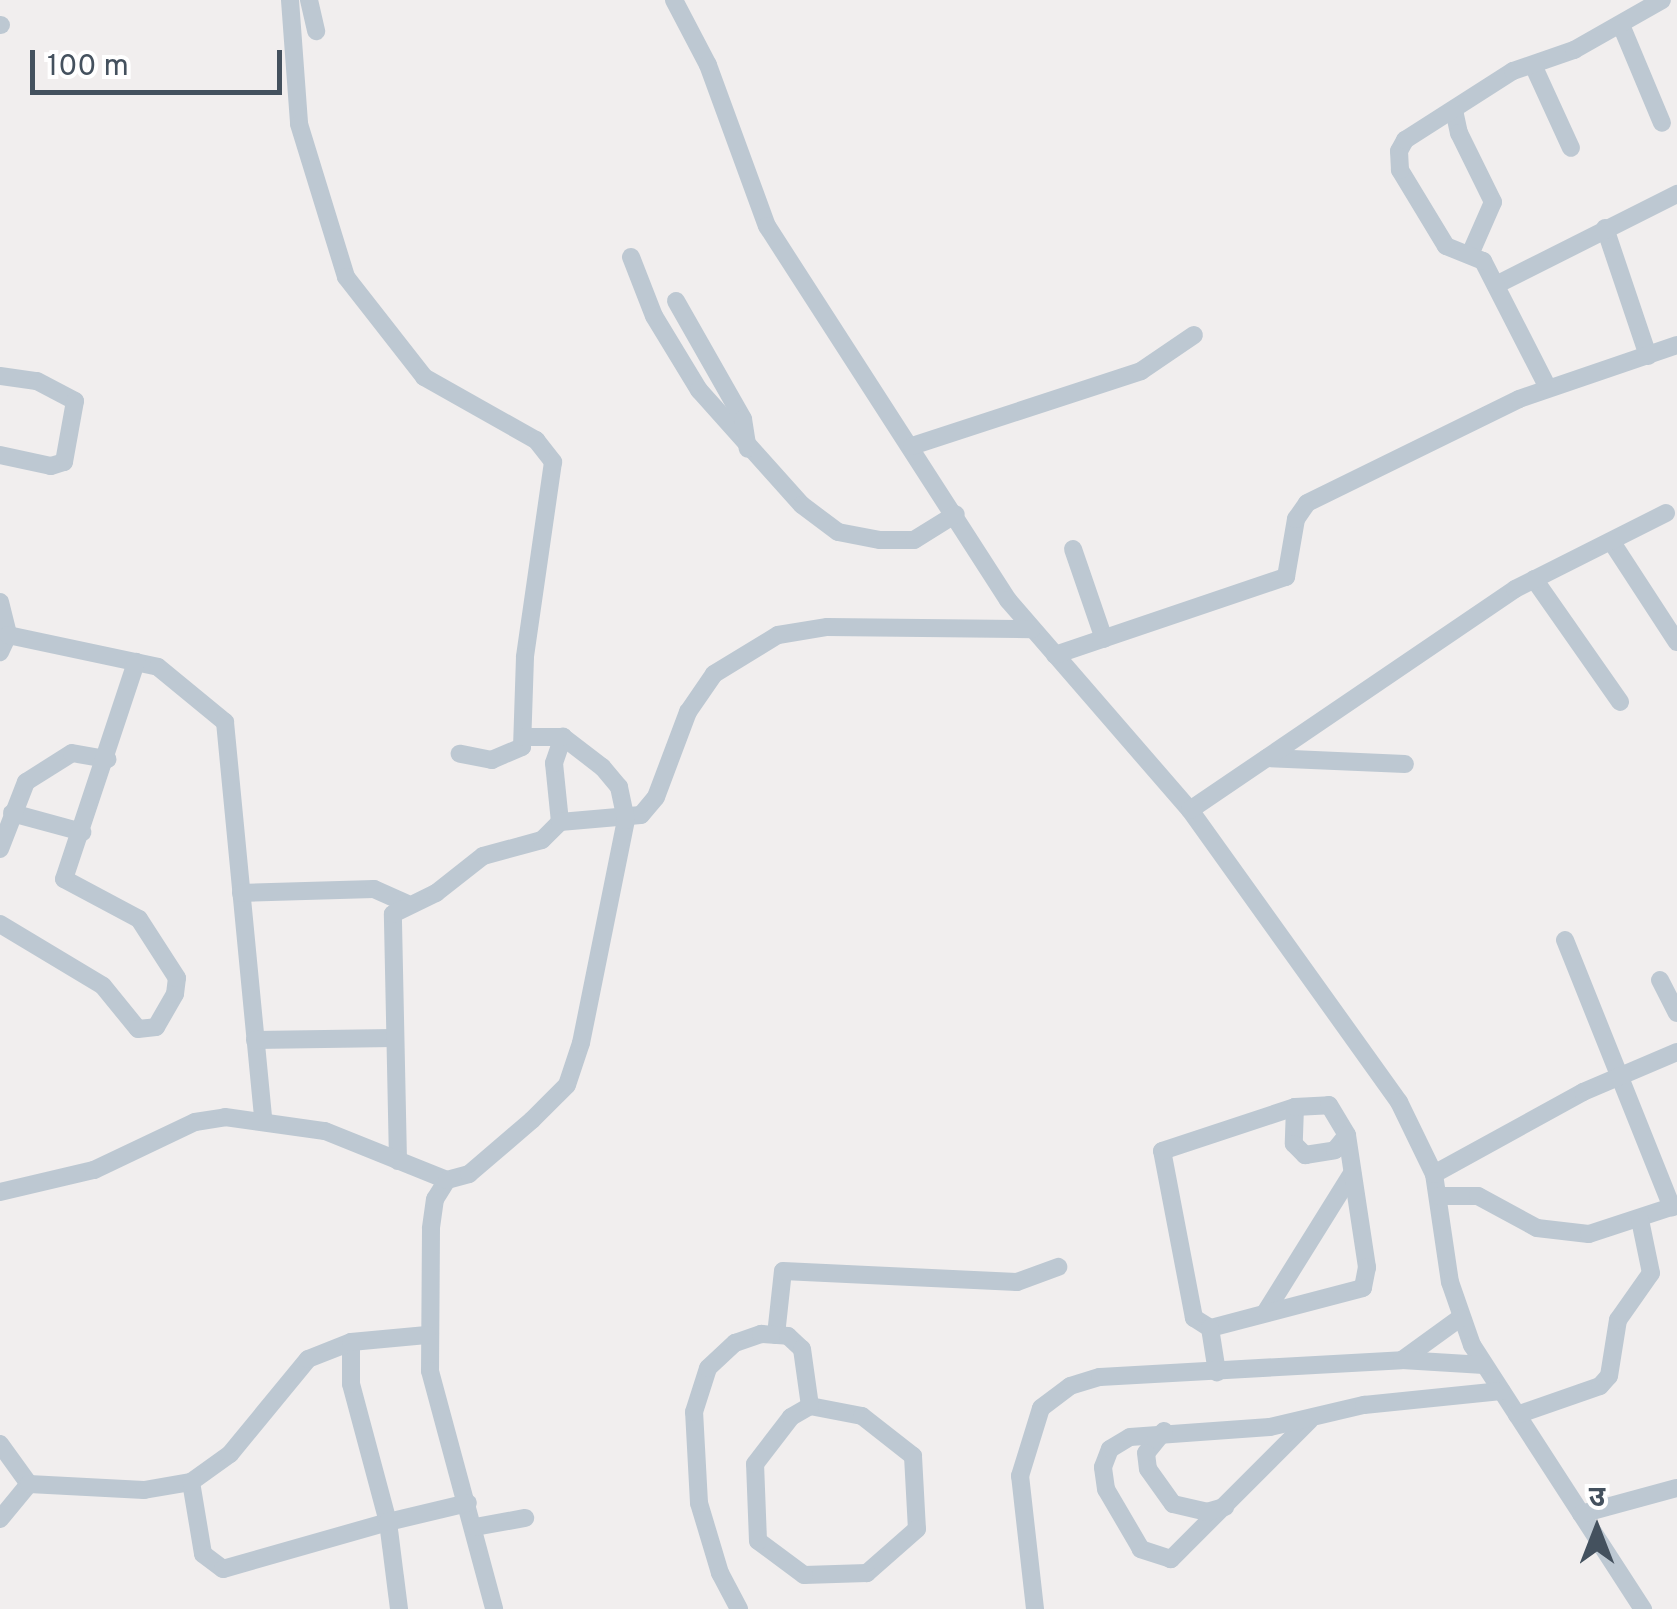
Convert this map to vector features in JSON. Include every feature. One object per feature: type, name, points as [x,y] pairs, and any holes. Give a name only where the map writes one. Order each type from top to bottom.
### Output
[{"type":"street","points":[[290,0],[299,124],[346,277],[424,377],[536,440],[554,462],[525,656],[522,747],[504,758],[460,754]]},
{"type":"street","points":[[309,0],[316,31]]},
{"type":"street","points":[[674,0],[708,65],[767,226],[956,514],[1032,629],[1190,810],[1399,1102],[1434,1174],[1460,1318],[1484,1365],[1643,1609]]},
{"type":"street","points":[[1548,388],[1496,285],[1470,252],[1446,246],[1398,160],[1405,140],[1454,110],[1533,65],[1622,25],[1662,0]]},
{"type":"street","points":[[1622,25],[1662,123]]},
{"type":"street","points":[[1533,65],[1571,148]]},
{"type":"street","points":[[1454,110],[1458,133],[1494,202],[1470,252]]},
{"type":"street","points":[[1496,285],[1677,194]]},
{"type":"street","points":[[1605,228],[1648,356]]},
{"type":"street","points":[[631,257],[666,338],[748,450],[802,505],[838,532],[914,540],[956,514]]},
{"type":"street","points":[[676,301],[742,418],[748,450]]},
{"type":"street","points":[[912,446],[1141,372],[1194,335]]},
{"type":"street","points":[[1055,655],[1286,577],[1296,519],[1307,503],[1548,388],[1677,345]]},
{"type":"street","points":[[0,376],[37,382],[75,401],[64,462],[52,466],[0,455]]},
{"type":"street","points":[[1190,810],[1534,579],[1613,544],[1666,513]]},
{"type":"street","points":[[1613,544],[1677,642]]},
{"type":"street","points":[[1073,549],[1104,639]]},
{"type":"street","points":[[1534,579],[1620,702]]},
{"type":"street","points":[[0,602],[4,644],[136,662],[170,674],[225,722],[262,1118]]},
{"type":"street","points":[[398,1161],[389,943],[392,914],[406,902],[436,893],[483,856],[542,840],[560,822],[626,820],[651,807],[681,727],[714,674],[778,635],[828,627],[1032,629]]},
{"type":"street","points":[[0,924],[103,986],[138,1028],[156,1026],[177,978],[130,911],[64,879],[108,759],[136,662]]},
{"type":"street","points":[[0,1192],[94,1170],[195,1122],[262,1118],[325,1131],[447,1180],[469,1174],[566,1084],[626,820],[619,787],[563,737],[523,737]]},
{"type":"street","points":[[560,822],[554,763],[563,737]]},
{"type":"street","points":[[0,850],[26,782],[54,770],[65,756],[108,759]]},
{"type":"street","points":[[1267,758],[1406,764]]},
{"type":"street","points":[[12,813],[82,832]]},
{"type":"street","points":[[242,892],[359,888],[406,902]]},
{"type":"street","points":[[1438,1196],[1478,1196],[1549,1231],[1604,1234],[1675,1206],[1565,940]]},
{"type":"street","points":[[1660,980],[1677,1013]]},
{"type":"street","points":[[255,1040],[394,1038]]},
{"type":"street","points":[[1434,1174],[1621,1075],[1677,1052]]},
{"type":"street","points":[[1329,1105],[1347,1135],[1368,1277],[1364,1288],[1210,1328],[1194,1318],[1162,1150],[1295,1106],[1329,1105]]},
{"type":"street","points":[[1295,1106],[1294,1144],[1305,1155],[1335,1150],[1347,1135]]},
{"type":"street","points":[[1265,1312],[1352,1174]]},
{"type":"street","points":[[447,1180],[435,1199],[431,1229],[427,1336],[430,1371],[494,1609]]},
{"type":"street","points":[[1517,1415],[1600,1386],[1609,1376],[1618,1320],[1651,1273],[1640,1220]]},
{"type":"street","points":[[776,1335],[783,1271],[1017,1282],[1058,1267]]},
{"type":"street","points":[[1402,1360],[1460,1318]]},
{"type":"street","points":[[1210,1328],[1217,1372]]},
{"type":"street","points":[[739,1609],[720,1573],[699,1503],[694,1412],[708,1368],[735,1344],[776,1335],[802,1349],[810,1406]]},
{"type":"street","points":[[29,1484],[144,1490],[191,1482],[230,1454],[308,1359],[351,1342],[427,1336]]},
{"type":"street","points":[[351,1342],[351,1384],[388,1522],[398,1609]]},
{"type":"street","points":[[1035,1609],[1020,1476],[1041,1408],[1070,1386],[1100,1378],[1402,1360],[1484,1365]]},
{"type":"street","points":[[1310,1420],[1171,1558],[1141,1549],[1106,1489],[1103,1467],[1110,1449],[1130,1437],[1165,1430],[1310,1420],[1364,1405],[1501,1391]]},
{"type":"street","points":[[810,1406],[862,1416],[913,1456],[917,1529],[867,1573],[804,1575],[758,1541],[755,1464],[791,1417],[810,1406]]},
{"type":"street","points":[[1165,1430],[1146,1453],[1148,1469],[1174,1504],[1206,1512],[1226,1507]]},
{"type":"street","points":[[0,1444],[29,1484]]},
{"type":"street","points":[[191,1482],[202,1554],[223,1570],[388,1522],[468,1504]]},
{"type":"street","points":[[0,1518],[29,1484]]},
{"type":"street","points":[[1581,1514],[1677,1488]]},
{"type":"street","points":[[474,1527],[525,1518]]}]
